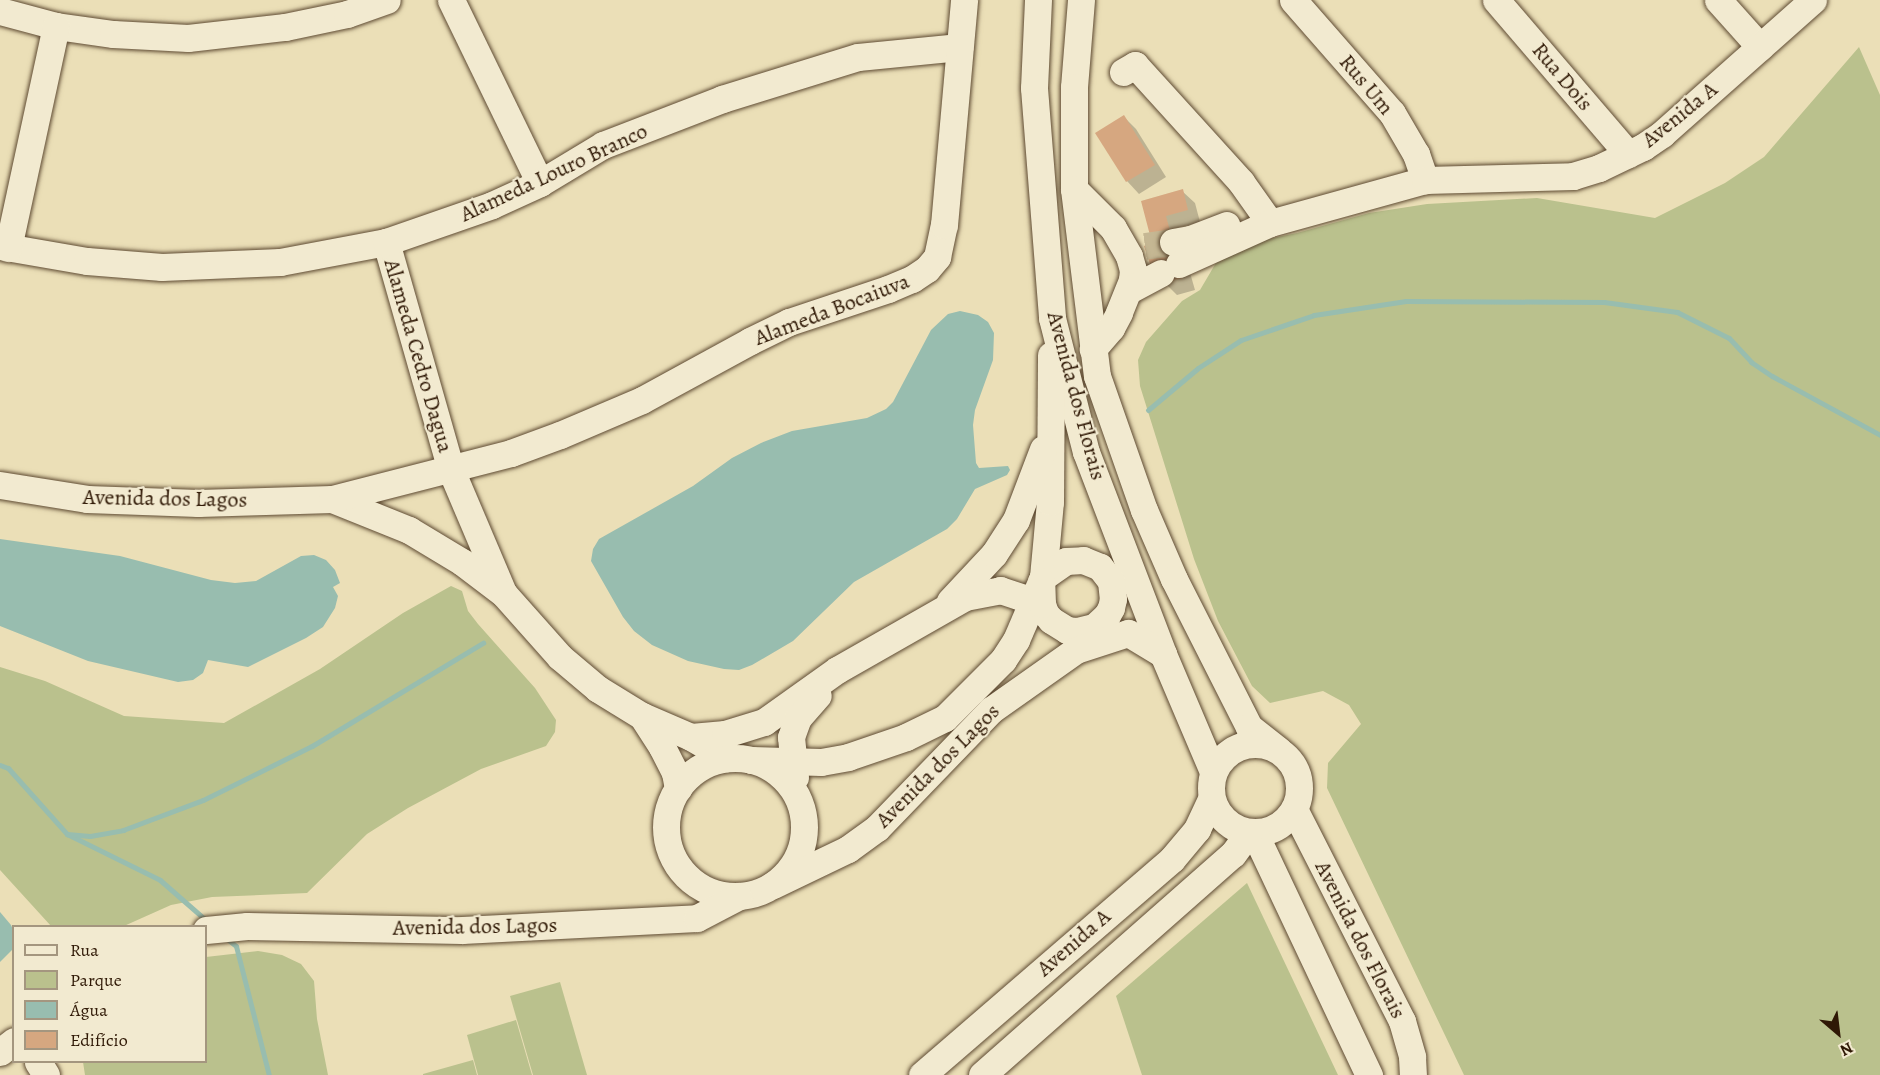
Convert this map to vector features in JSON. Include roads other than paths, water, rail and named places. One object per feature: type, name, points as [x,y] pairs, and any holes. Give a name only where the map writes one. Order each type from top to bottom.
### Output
[{"type":"street","points":[[0,11],[56,26],[113,34],[188,38],[285,27],[347,14],[387,0]]},
{"type":"street","points":[[451,0],[540,183]]},
{"type":"street","name":"Alameda Bocaiuva","points":[[451,470],[511,453],[560,435],[642,400],[750,340],[789,322],[888,289],[912,279],[927,269],[937,257],[944,225],[964,0]]},
{"type":"street","name":"Avenida dos Florais","points":[[1038,0],[1034,87],[1052,318],[1086,452],[1163,654],[1213,772],[1211,799]]},
{"type":"street","name":"Avenida dos Florais","points":[[1081,0],[1074,87],[1074,189],[1097,376],[1144,510],[1174,579],[1249,727],[1288,759],[1299,783],[1294,809],[1402,1021],[1412,1057],[1413,1075]]},
{"type":"street","name":"Rus Um","points":[[1293,0],[1392,113],[1416,154],[1412,184]]},
{"type":"street","name":"Rua Dois","points":[[1496,0],[1628,154]]},
{"type":"street","points":[[1718,0],[1760,47]]},
{"type":"street","name":"Avenida A","points":[[1266,216],[1372,176],[1396,173],[1412,184],[1573,176],[1643,147],[1681,119],[1813,0]]},
{"type":"street","points":[[4,247],[56,26]]},
{"type":"street","name":"Alameda Louro Branco","points":[[4,247],[87,261],[162,267],[280,262],[386,242],[492,206],[540,183],[603,145],[722,99],[799,73],[858,57],[960,47]]},
{"type":"street","points":[[1123,72],[1136,65],[1266,216]]},
{"type":"street","points":[[1034,87],[1074,87]]},
{"type":"street","points":[[1129,290],[1179,255],[1266,216],[1412,184]]},
{"type":"street","points":[[1074,189],[1136,248],[1129,290],[1111,328],[1093,348]]},
{"type":"street","name":"Alameda Cedro Dagua","points":[[386,242],[451,470],[504,594]]},
{"type":"street","points":[[739,759],[821,762],[877,749],[945,718],[1003,660],[1016,640],[1034,591],[1050,502],[1052,318]]},
{"type":"street","points":[[945,606],[994,554],[1016,520],[1042,452],[1051,383]]},
{"type":"street","name":"Avenida dos Lagos","points":[[0,485],[87,499],[198,503],[332,499],[451,470]]},
{"type":"street","name":"Avenida dos Lagos","points":[[332,499],[409,530],[462,562],[504,594],[560,657],[598,689],[642,716],[739,759],[774,769],[791,786],[798,797],[804,821],[802,845],[791,868],[773,885]]},
{"type":"street","points":[[994,554],[993,568],[997,578],[1034,591],[1051,620],[1067,630],[1085,630],[1094,627],[1128,633],[1163,654]]},
{"type":"street","points":[[691,737],[725,734],[764,722],[837,670],[945,606],[976,594],[1000,590],[1034,591],[1058,565],[1075,559],[1100,567],[1111,581],[1113,599],[1107,615],[1076,650]]},
{"type":"street","name":"Avenida dos Lagos","points":[[207,930],[247,926],[462,930],[697,918],[740,896],[773,885],[848,849],[877,828],[991,710],[1076,650],[1128,633]]},
{"type":"street","points":[[798,797],[791,737],[798,718],[837,670]]},
{"type":"street","points":[[977,687],[991,710]]},
{"type":"street","name":"Avenida dos Lagos","points":[[642,716],[675,773],[678,789]]},
{"type":"street","points":[[1213,772],[1229,752],[1240,746],[1253,743],[1278,750]]},
{"type":"street","name":"Avenida dos Lagos","points":[[739,759],[704,765],[685,779],[668,810],[666,822],[668,845],[678,867],[705,889],[716,894],[740,896]]},
{"type":"street","points":[[1211,799],[1225,821],[1252,833],[1275,827],[1294,809]]},
{"type":"street","name":"Avenida A","points":[[922,1075],[1172,859],[1197,828],[1211,799]]},
{"type":"street","name":"Avenida dos Florais","points":[[1252,833],[1369,1075]]},
{"type":"street","name":"Avenida A","points":[[982,1075],[1233,854],[1252,833]]},
{"type":"street","points":[[0,1052],[12,1043]]},
{"type":"water","points":[[960,311],[978,315],[988,322],[994,333],[993,360],[975,410],[973,425],[976,463],[979,468],[1008,466],[1010,470],[1007,475],[975,489],[957,519],[947,529],[854,582],[793,641],[752,665],[739,670],[688,661],[652,645],[634,631],[623,617],[591,561],[593,549],[599,539],[693,486],[732,458],[761,443],[792,431],[867,418],[886,409],[893,402],[931,330],[948,314]]},
{"type":"water","points":[[0,539],[120,556],[211,580],[235,583],[256,581],[301,556],[314,555],[326,560],[335,570],[340,583],[333,587],[338,596],[335,608],[323,627],[306,638],[248,667],[208,660],[203,673],[193,680],[178,682],[88,661],[0,626]]},
{"type":"water","points":[[0,912],[12,927],[12,950],[0,962]]},
{"type":"waterway","points":[[1148,410],[1198,368],[1241,340],[1314,315],[1406,301],[1604,302],[1677,312],[1729,338],[1751,362],[1772,376],[1880,435]]},
{"type":"waterway","points":[[67,834],[90,836],[123,830],[203,800],[312,746],[483,643]]},
{"type":"waterway","points":[[0,765],[8,768],[67,834],[160,880],[208,922]]},
{"type":"waterway","points":[[226,938],[236,946],[269,1075]]},
{"type":"tunnel","points":[[1145,246],[1173,242]]}]
